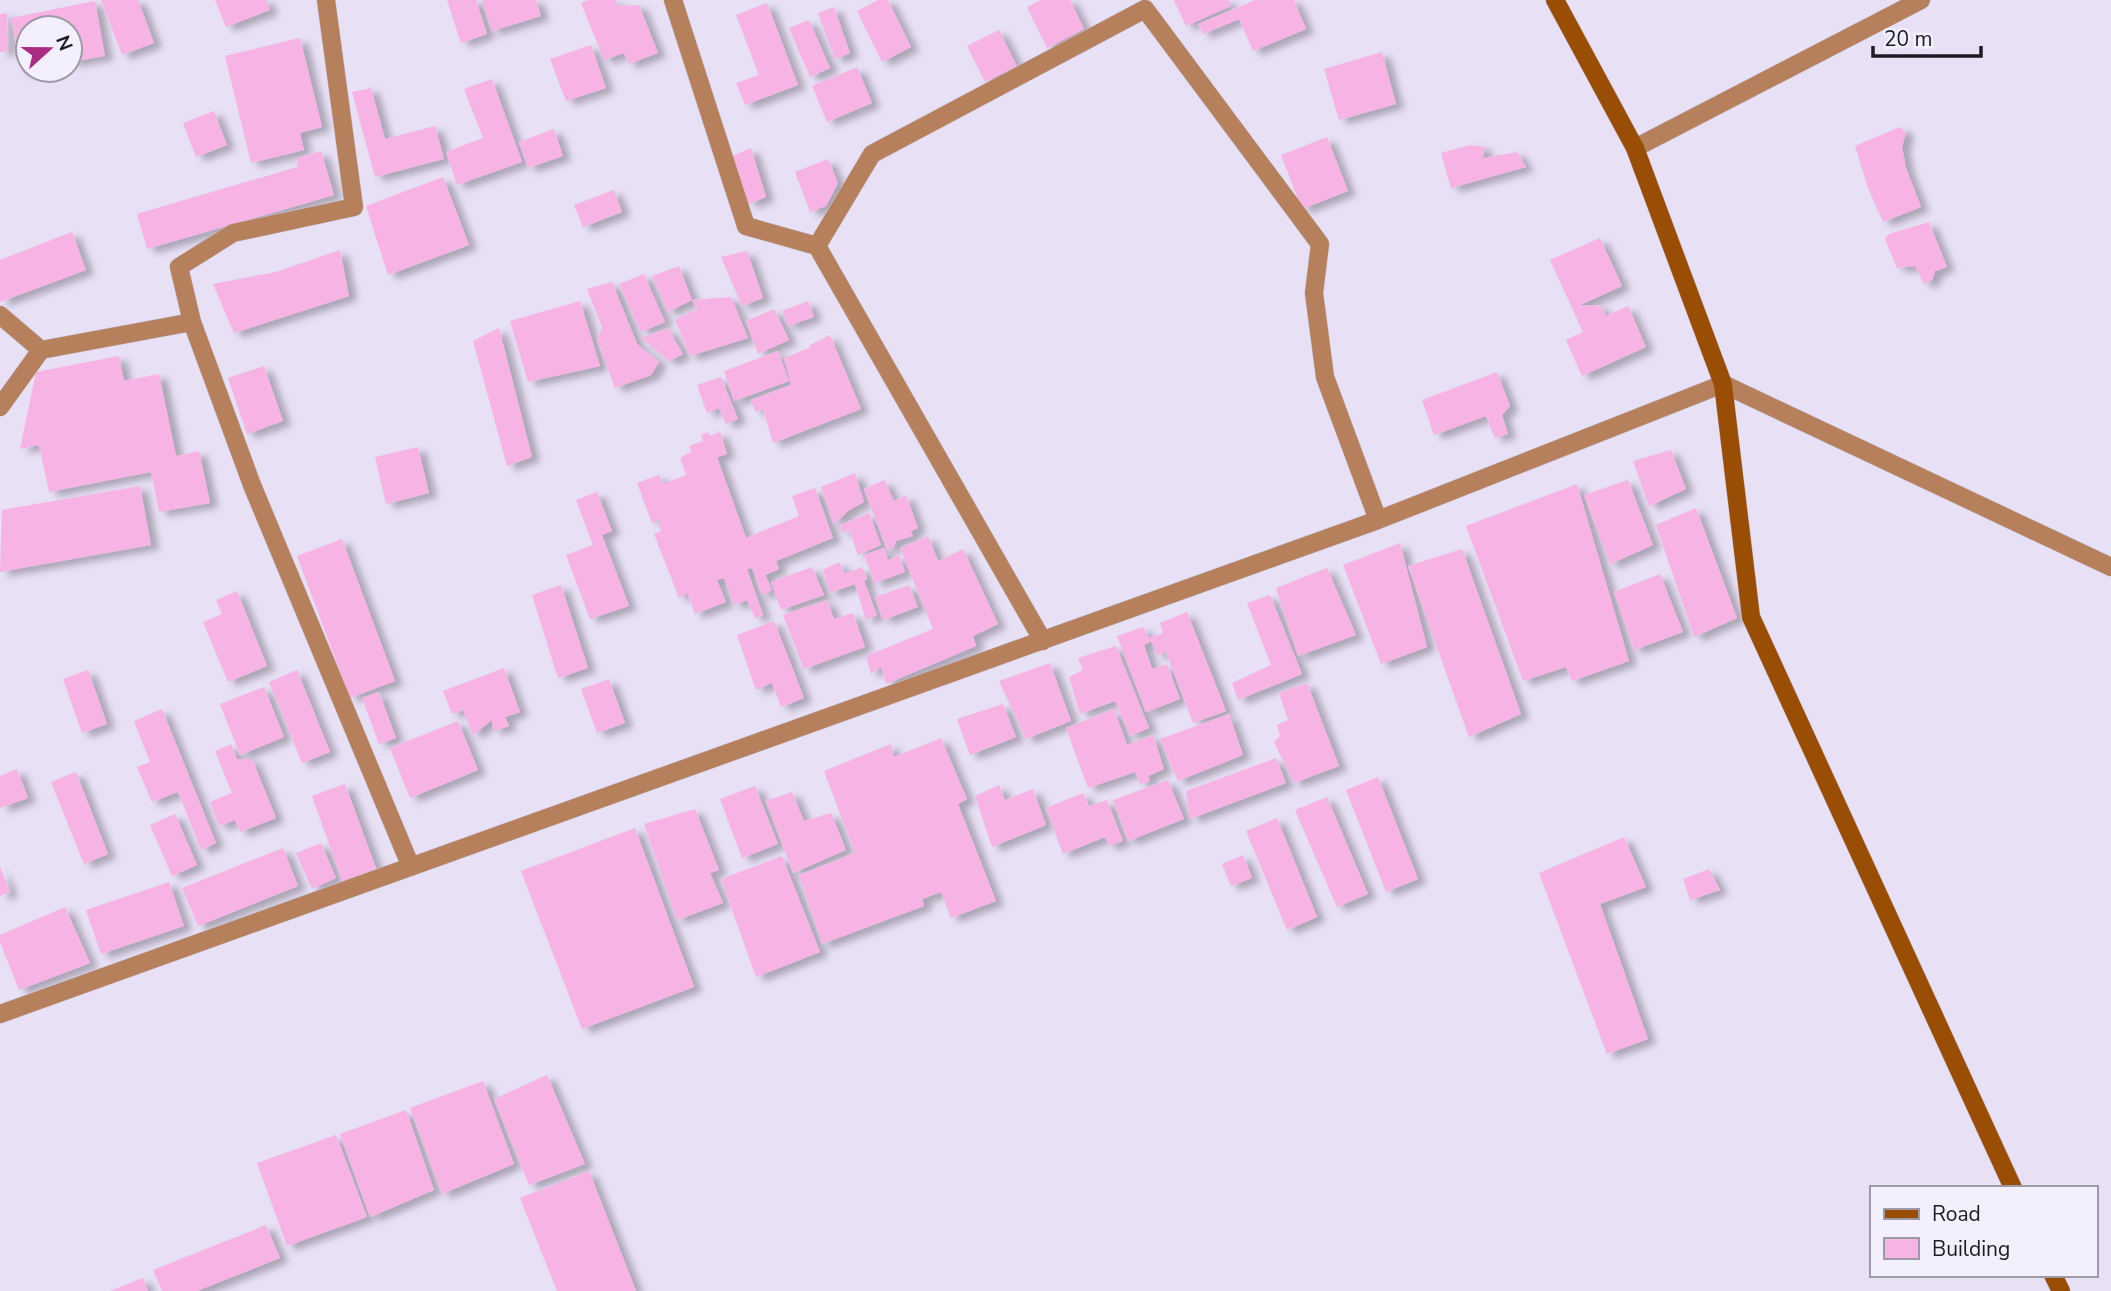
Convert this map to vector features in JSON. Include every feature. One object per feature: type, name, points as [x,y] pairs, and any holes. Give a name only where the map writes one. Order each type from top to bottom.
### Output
[{"type":"main road","points":[[1555,0],[1635,148],[1723,384],[1751,617],[2012,1186]]},
{"type":"street","points":[[326,0],[354,207],[233,233],[179,267],[192,322],[252,485],[411,867]]},
{"type":"street","points":[[673,0],[746,226],[817,246],[1042,641]]},
{"type":"street","points":[[1635,148],[1921,0]]},
{"type":"street","points":[[817,246],[872,154],[1145,9],[1320,244],[1314,293],[1325,377],[1378,520]]},
{"type":"street","points":[[0,315],[41,351]]},
{"type":"street","points":[[0,407],[41,351],[192,322]]},
{"type":"street","points":[[0,1014],[1378,520],[1723,384],[2111,567]]},
{"type":"building","points":[[101,0],[138,0],[154,43],[122,55]]},
{"type":"building","points":[[215,0],[266,0],[270,10],[226,27]]},
{"type":"building","points":[[447,0],[476,0],[487,34],[461,43]]},
{"type":"building","points":[[482,0],[536,0],[541,16],[492,31]]},
{"type":"building","points":[[588,0],[615,0],[617,6],[639,5],[658,53],[629,64],[624,53],[604,60],[581,3]]},
{"type":"building","points":[[878,0],[888,0],[911,47],[882,62],[857,11]]},
{"type":"building","points":[[1041,0],[1070,0],[1084,29],[1047,48],[1027,7]]},
{"type":"building","points":[[1174,0],[1228,0],[1231,6],[1186,26]]},
{"type":"building","points":[[1255,0],[1294,0],[1306,29],[1253,51],[1239,19],[1203,34],[1198,24]]},
{"type":"building","points":[[95,1],[105,56],[84,60],[84,14],[31,14]]},
{"type":"building","points":[[767,3],[798,85],[745,105],[736,83],[759,75],[736,15]]},
{"type":"building","points":[[834,7],[850,53],[835,59],[818,13]]},
{"type":"building","points":[[7,13],[8,51],[0,52],[0,14]]},
{"type":"building","points":[[809,20],[830,68],[810,77],[789,28]]},
{"type":"building","points":[[999,30],[1017,66],[985,82],[967,46]]},
{"type":"building","points":[[300,38],[322,127],[300,133],[304,150],[251,163],[225,56]]},
{"type":"building","points":[[591,45],[606,88],[566,101],[550,59]]},
{"type":"building","points":[[1382,52],[1396,104],[1339,120],[1324,69]]},
{"type":"building","points":[[857,67],[872,103],[827,122],[812,86]]},
{"type":"building","points":[[492,79],[522,162],[457,185],[446,152],[483,138],[464,89]]},
{"type":"building","points":[[371,88],[385,139],[435,126],[444,159],[375,177],[352,92]]},
{"type":"building","points":[[214,111],[227,145],[196,157],[183,123]]},
{"type":"building","points":[[1900,127],[1906,132],[1902,147],[1906,168],[1921,207],[1883,222],[1868,188],[1855,146]]},
{"type":"building","points":[[554,129],[563,156],[528,168],[519,142]]},
{"type":"building","points":[[1327,137],[1348,191],[1302,209],[1281,155]]},
{"type":"building","points":[[1470,145],[1485,147],[1483,158],[1517,152],[1526,167],[1451,188],[1441,153]]},
{"type":"building","points":[[751,148],[766,197],[749,204],[730,157]]},
{"type":"building","points":[[321,151],[334,195],[147,249],[137,214],[297,167],[298,158]]},
{"type":"building","points":[[828,159],[838,183],[826,206],[810,212],[795,172]]},
{"type":"building","points":[[443,177],[469,245],[388,275],[366,206]]},
{"type":"building","points":[[614,190],[622,212],[583,227],[574,205]]},
{"type":"building","points":[[1929,222],[1947,267],[1935,271],[1932,280],[1924,284],[1915,266],[1897,268],[1885,239],[1889,234]]},
{"type":"building","points":[[72,232],[86,270],[0,302],[0,260]]},
{"type":"building","points":[[1600,238],[1622,286],[1580,305],[1601,306],[1606,316],[1628,306],[1646,347],[1582,376],[1566,340],[1583,332],[1550,260]]},
{"type":"building","points":[[340,250],[349,296],[234,333],[213,284],[276,272]]},
{"type":"building","points":[[747,251],[763,298],[742,306],[721,257]]},
{"type":"building","points":[[679,266],[692,300],[668,312],[652,276]]},
{"type":"building","points":[[644,274],[665,322],[641,332],[619,284]]},
{"type":"building","points":[[612,282],[637,344],[659,362],[651,375],[615,388],[597,340],[602,327],[587,289]]},
{"type":"building","points":[[731,297],[748,338],[690,356],[675,320],[697,309],[692,300]]},
{"type":"building","points":[[580,301],[600,366],[528,382],[510,321]]},
{"type":"building","points":[[808,301],[814,317],[788,326],[782,311]]},
{"type":"building","points":[[774,309],[789,340],[758,354],[746,321]]},
{"type":"building","points":[[499,328],[532,457],[507,466],[473,341]]},
{"type":"building","points":[[668,328],[683,354],[670,361],[641,338]]},
{"type":"building","points":[[830,335],[861,409],[773,443],[763,409],[755,412],[751,400],[791,385],[784,358],[809,348]]},
{"type":"building","points":[[778,351],[789,381],[734,401],[724,371]]},
{"type":"building","points":[[119,356],[124,381],[159,374],[176,456],[199,451],[210,503],[159,512],[151,472],[49,492],[39,445],[20,449],[36,372]]},
{"type":"building","points":[[264,366],[283,421],[247,434],[228,378]]},
{"type":"building","points":[[1497,372],[1510,406],[1502,415],[1508,434],[1495,438],[1486,416],[1434,435],[1422,400]]},
{"type":"building","points":[[721,377],[738,419],[726,424],[719,408],[707,413],[697,385]]},
{"type":"building","points":[[708,432],[710,436],[720,432],[727,454],[717,457],[746,538],[799,516],[792,496],[815,488],[833,538],[776,561],[779,569],[765,575],[772,590],[762,595],[752,568],[747,569],[763,615],[755,618],[747,600],[734,605],[724,578],[717,580],[726,602],[695,614],[687,593],[679,598],[654,534],[661,531],[659,520],[652,523],[637,483],[659,475],[664,484],[686,475],[680,458],[691,452],[689,446],[703,441],[701,435]]},
{"type":"building","points":[[418,447],[429,493],[386,504],[375,457]]},
{"type":"building","points":[[1671,450],[1686,489],[1649,506],[1633,461]]},
{"type":"building","points":[[855,473],[864,502],[849,510],[834,525],[821,487]]},
{"type":"building","points":[[884,480],[894,501],[906,495],[918,528],[911,531],[913,536],[896,541],[894,547],[887,550],[864,489]]},
{"type":"building","points":[[1628,480],[1653,545],[1610,564],[1584,495]]},
{"type":"building","points":[[1577,484],[1629,661],[1572,681],[1566,667],[1523,681],[1466,526]]},
{"type":"building","points":[[140,486],[151,545],[0,572],[2,510]]},
{"type":"building","points":[[597,492],[612,531],[602,535],[629,606],[590,619],[566,555],[593,545],[576,500]]},
{"type":"building","points":[[1696,508],[1737,618],[1694,637],[1656,525]]},
{"type":"building","points":[[869,513],[881,545],[858,555],[849,529],[842,533],[840,525]]},
{"type":"building","points":[[928,536],[938,561],[963,549],[998,624],[973,636],[976,646],[886,684],[881,667],[871,674],[866,656],[933,629],[900,548]]},
{"type":"building","points":[[342,539],[395,681],[350,698],[297,556]]},
{"type":"building","points":[[1400,543],[1427,647],[1381,664],[1343,565]]},
{"type":"building","points":[[884,548],[888,560],[899,555],[905,572],[875,583],[864,555]]},
{"type":"building","points":[[1462,549],[1521,714],[1469,737],[1408,566]]},
{"type":"building","points":[[839,562],[845,574],[862,567],[867,579],[864,581],[877,615],[866,620],[855,584],[830,593],[823,570]]},
{"type":"building","points":[[812,567],[824,595],[781,610],[771,582]]},
{"type":"building","points":[[1327,568],[1356,635],[1298,656],[1276,588]]},
{"type":"building","points":[[1660,574],[1683,632],[1634,650],[1614,592]]},
{"type":"building","points":[[561,585],[588,668],[558,678],[532,595]]},
{"type":"building","points":[[909,585],[918,607],[883,620],[875,597]]},
{"type":"building","points":[[237,591],[267,666],[228,682],[203,622],[222,614],[216,600]]},
{"type":"building","points":[[1270,595],[1302,674],[1238,700],[1232,683],[1271,665],[1247,603]]},
{"type":"building","points":[[827,600],[834,619],[853,613],[865,647],[804,669],[783,615]]},
{"type":"building","points":[[1187,612],[1226,711],[1193,723],[1166,652],[1157,655],[1151,641],[1144,645],[1152,669],[1167,664],[1180,699],[1146,712],[1117,636],[1143,627],[1149,638],[1163,633],[1160,623]]},
{"type":"building","points":[[774,621],[804,698],[781,707],[772,683],[756,690],[737,635]]},
{"type":"building","points":[[1116,646],[1149,728],[1130,736],[1115,701],[1080,714],[1069,677],[1083,670],[1078,658]]},
{"type":"building","points":[[1050,663],[1071,721],[1026,739],[999,681]]},
{"type":"building","points":[[504,668],[520,712],[505,717],[509,726],[493,731],[492,720],[473,735],[463,710],[452,714],[443,691]]},
{"type":"building","points":[[88,670],[107,724],[82,733],[63,679]]},
{"type":"building","points":[[297,670],[330,752],[302,763],[269,682]]},
{"type":"building","points":[[609,679],[625,723],[597,733],[581,689]]},
{"type":"building","points":[[1307,683],[1339,766],[1294,783],[1274,742],[1280,736],[1277,725],[1288,720],[1279,693]]},
{"type":"building","points":[[264,687],[284,737],[240,755],[220,704]]},
{"type":"building","points":[[379,692],[396,738],[379,744],[362,698]]},
{"type":"building","points":[[1003,704],[1016,737],[970,755],[957,719]]},
{"type":"building","points":[[162,709],[216,843],[201,850],[178,792],[152,802],[137,767],[150,762],[134,721]]},
{"type":"building","points":[[1114,709],[1127,745],[1153,735],[1164,769],[1148,776],[1150,781],[1140,784],[1135,772],[1088,788],[1066,728]]},
{"type":"building","points":[[1229,714],[1243,755],[1178,781],[1160,739]]},
{"type":"building","points":[[458,721],[478,770],[410,798],[390,748]]},
{"type":"building","points":[[941,738],[967,799],[958,804],[996,901],[951,918],[941,892],[922,899],[924,906],[822,944],[799,875],[855,853],[824,771],[891,744],[894,757]]},
{"type":"building","points":[[231,744],[237,759],[252,759],[276,818],[240,832],[235,820],[219,826],[210,802],[232,793],[215,751]]},
{"type":"building","points":[[1276,758],[1286,783],[1190,819],[1186,791]]},
{"type":"building","points":[[17,769],[28,798],[0,808],[0,776]]},
{"type":"building","points":[[76,772],[108,854],[84,864],[51,782]]},
{"type":"building","points":[[1378,777],[1418,879],[1386,892],[1346,790]]},
{"type":"building","points":[[1168,780],[1184,819],[1128,841],[1113,800]]},
{"type":"building","points":[[345,784],[377,871],[343,883],[312,796]]},
{"type":"building","points":[[999,785],[1005,800],[1033,789],[1046,825],[992,847],[975,796]]},
{"type":"building","points":[[755,786],[778,844],[742,858],[720,799]]},
{"type":"building","points":[[792,792],[804,821],[831,813],[846,850],[793,873],[766,801]]},
{"type":"building","points":[[1083,793],[1089,806],[1107,800],[1123,841],[1109,846],[1105,837],[1063,854],[1046,808]]},
{"type":"building","points":[[1327,797],[1368,894],[1337,907],[1295,810]]},
{"type":"building","points":[[695,809],[719,870],[710,873],[723,903],[677,920],[644,824]]},
{"type":"building","points":[[175,814],[197,865],[172,876],[150,825]]},
{"type":"building","points":[[1277,818],[1317,917],[1287,930],[1246,831]]},
{"type":"building","points":[[635,828],[694,987],[582,1029],[521,871]]},
{"type":"building","points":[[1624,837],[1646,887],[1600,904],[1648,1039],[1607,1054],[1539,873]]},
{"type":"building","points":[[321,843],[336,878],[312,889],[296,853]]},
{"type":"building","points":[[283,848],[298,886],[198,926],[182,888]]},
{"type":"building","points":[[1243,855],[1252,878],[1231,886],[1222,864]]},
{"type":"building","points":[[782,856],[820,952],[756,977],[721,879]]},
{"type":"building","points":[[0,867],[10,892],[0,896]]},
{"type":"building","points":[[1709,869],[1720,890],[1690,900],[1683,879]]},
{"type":"building","points":[[169,882],[184,926],[101,954],[86,910]]},
{"type":"building","points":[[65,907],[90,963],[19,990],[0,942],[0,935]]},
{"type":"building","points":[[547,1075],[585,1164],[529,1185],[494,1099]]},
{"type":"building","points":[[483,1081],[514,1164],[442,1194],[410,1108]]},
{"type":"building","points":[[406,1110],[434,1190],[370,1217],[340,1134]]},
{"type":"building","points":[[336,1135],[367,1217],[287,1246],[257,1163]]},
{"type":"building","points":[[589,1171],[636,1291],[557,1291],[520,1198]]},
{"type":"building","points":[[266,1225],[280,1258],[197,1291],[162,1291],[153,1270]]},
{"type":"building","points":[[143,1278],[148,1291],[110,1291]]}]
